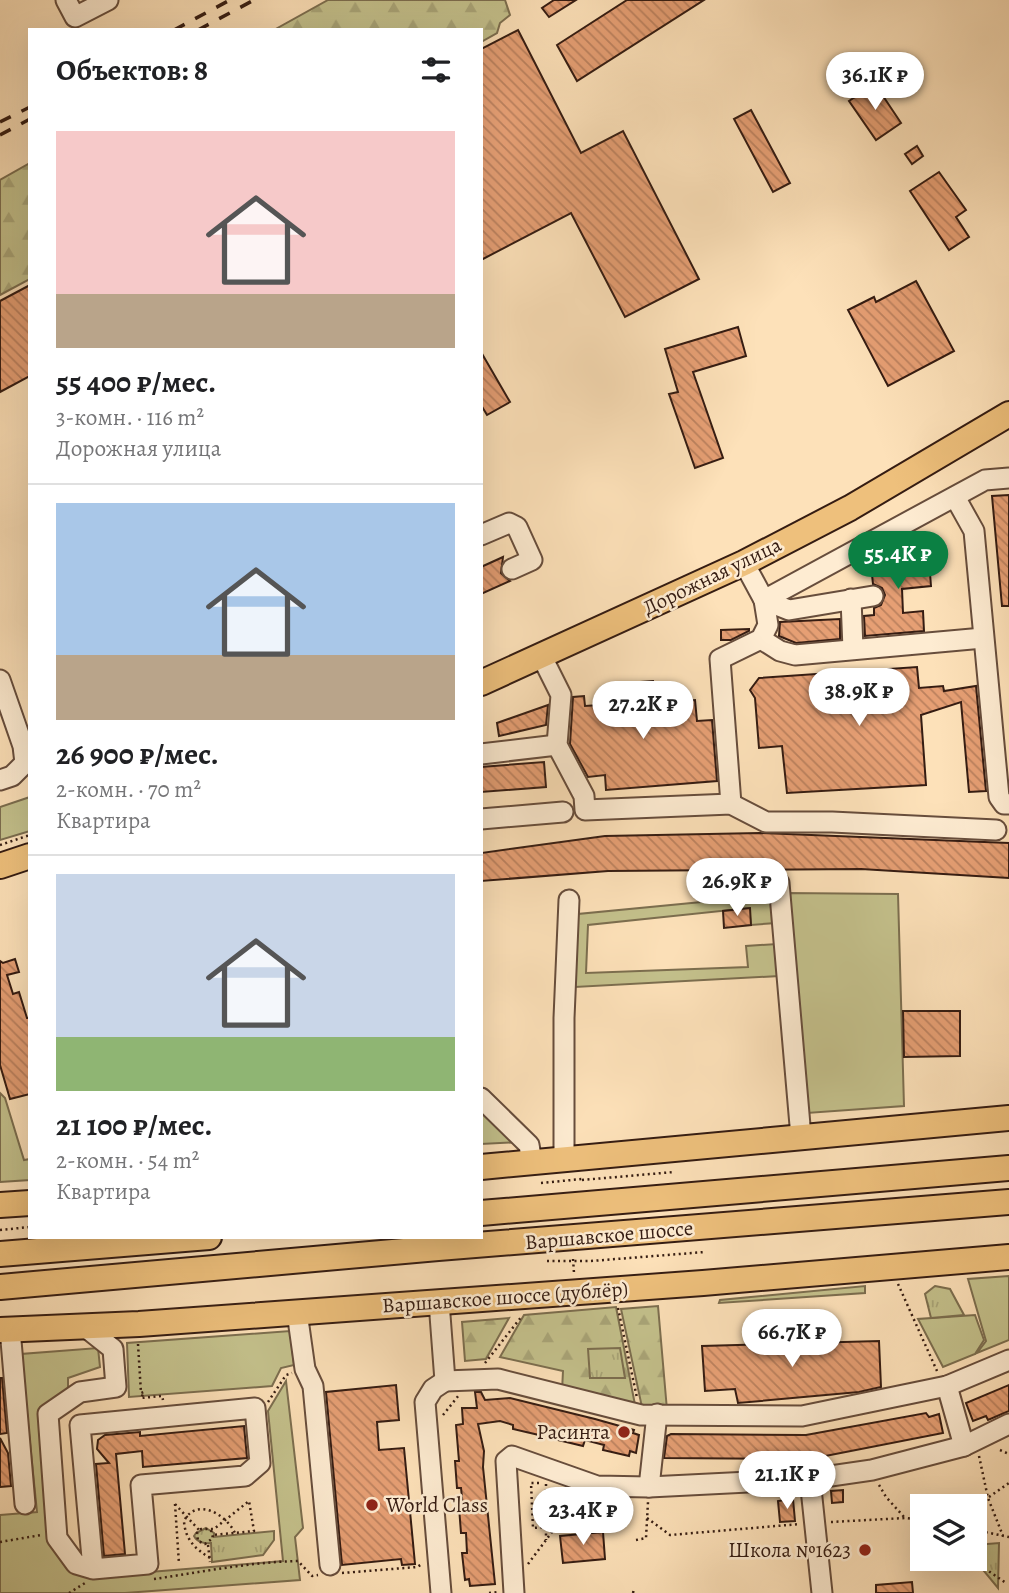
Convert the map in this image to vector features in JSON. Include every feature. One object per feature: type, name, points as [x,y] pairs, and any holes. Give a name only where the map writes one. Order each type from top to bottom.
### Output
[{"type":"main road","name":"Дорожная улица","points":[[483,681],[542,657],[744,563],[850,508],[1009,414]]},
{"type":"main road","points":[[0,866],[28,857]]},
{"type":"main road","points":[[483,1167],[537,1173],[801,1137],[1009,1118]]},
{"type":"main road","name":"Варшавское шоссе","points":[[483,1213],[1009,1168]]},
{"type":"main road","name":"Варшавское шоссе","points":[[0,1287],[1009,1202]]},
{"type":"main road","points":[[0,1205],[28,1203]]},
{"type":"main road","points":[[0,1254],[184,1239]]},
{"type":"main road","name":"Варшавское шоссе (дублёр)","points":[[5,1330],[84,1326],[138,1332],[298,1312],[703,1283],[1009,1257]]},
{"type":"main road","points":[[0,1303],[65,1282]]},
{"type":"lane","points":[[66,0],[75,17],[107,0]]},
{"type":"lane","points":[[764,600],[985,480],[1009,478]]},
{"type":"lane","points":[[955,497],[974,531],[999,797],[1004,804],[1009,804]]},
{"type":"lane","points":[[483,534],[509,523],[517,527],[532,560],[512,569]]},
{"type":"lane","points":[[731,804],[720,659],[761,639],[768,625],[764,600],[744,563]]},
{"type":"lane","points":[[764,600],[789,610],[827,612],[851,599],[873,596]]},
{"type":"lane","points":[[851,599],[853,649]]},
{"type":"lane","points":[[761,639],[780,651],[795,655],[983,638]]},
{"type":"lane","points":[[542,657],[561,695],[557,745],[584,796],[585,810],[731,804],[766,822],[832,822],[996,830]]},
{"type":"lane","points":[[0,680],[23,746],[24,763],[12,776],[0,780]]},
{"type":"lane","points":[[483,754],[557,745]]},
{"type":"lane","points":[[483,819],[563,812]]},
{"type":"lane","points":[[779,883],[801,1137]]},
{"type":"lane","points":[[566,1170],[565,1018],[569,900]]},
{"type":"lane","points":[[483,1100],[529,1145],[537,1173]]},
{"type":"lane","points":[[439,1303],[445,1381]]},
{"type":"lane","points":[[298,1312],[305,1369],[313,1386],[327,1571]]},
{"type":"lane","points":[[84,1326],[113,1349],[116,1387],[80,1391],[48,1414],[57,1538],[84,1573]]},
{"type":"lane","points":[[5,1330],[25,1504]]},
{"type":"lane","points":[[113,1349],[138,1332]]},
{"type":"lane","points":[[441,1593],[425,1402],[433,1389],[445,1381],[498,1379],[649,1414],[802,1416],[947,1386],[1009,1360]]},
{"type":"lane","points":[[947,1386],[969,1443]]},
{"type":"lane","points":[[255,1408],[260,1463],[245,1476],[141,1485],[148,1564],[84,1573],[80,1425],[255,1408]]},
{"type":"lane","points":[[649,1414],[649,1487]]},
{"type":"lane","points":[[508,1592],[513,1572],[506,1461],[512,1456],[597,1486],[649,1487],[810,1479],[872,1469],[969,1443],[1009,1424]]},
{"type":"lane","points":[[810,1479],[822,1593]]},
{"type":"path","points":[[0,845],[28,836]]},
{"type":"path","points":[[537,1173],[566,1170]]},
{"type":"path","points":[[582,1180],[674,1172]]},
{"type":"path","points":[[0,1230],[28,1227]]},
{"type":"path","points":[[547,1261],[591,1261],[705,1252]]},
{"type":"path","points":[[573,1259],[574,1279]]},
{"type":"path","points":[[896,1278],[938,1372],[947,1386]]},
{"type":"path","points":[[616,1301],[649,1414]]},
{"type":"path","points":[[138,1332],[141,1393],[144,1392],[144,1396],[141,1396]]},
{"type":"path","points":[[256,1420],[286,1375],[305,1369]]},
{"type":"path","points":[[969,1443],[1003,1536]]},
{"type":"path","points":[[1000,1450],[1009,1454]]},
{"type":"path","points":[[872,1469],[886,1497],[905,1518]]},
{"type":"path","points":[[531,1473],[533,1528],[558,1526]]},
{"type":"path","points":[[546,1540],[547,1473]]},
{"type":"path","points":[[531,1483],[546,1484]]},
{"type":"path","points":[[988,1498],[1009,1483]]},
{"type":"path","points":[[513,1572],[523,1570],[558,1526],[597,1486]]},
{"type":"path","points":[[636,1540],[646,1538],[649,1487]]},
{"type":"path","points":[[211,1530],[248,1501],[254,1531],[213,1535]]},
{"type":"path","points":[[179,1564],[175,1504],[199,1530]]},
{"type":"path","points":[[208,1544],[210,1560],[197,1551],[188,1538],[184,1521],[187,1515],[199,1508],[226,1519],[235,1533]]},
{"type":"path","points":[[647,1518],[670,1535],[816,1522],[910,1519]]},
{"type":"path","points":[[199,1530],[211,1530]]},
{"type":"path","points":[[199,1530],[198,1541],[208,1544]]},
{"type":"path","points":[[208,1544],[212,1540],[211,1530]]},
{"type":"path","points":[[987,1533],[1009,1537]]},
{"type":"path","points":[[0,1542],[46,1534]]},
{"type":"path","points":[[148,1580],[260,1562],[298,1561],[312,1576],[327,1571],[417,1567],[423,1563],[439,1562]]},
{"type":"path","points":[[987,1570],[1006,1583]]},
{"type":"path","points":[[69,1593],[88,1581],[84,1573]]},
{"type":"path","points":[[489,1593],[508,1592]]},
{"type":"green space","points":[[328,0],[505,0],[510,15],[500,23],[497,33],[483,41],[483,28],[278,28]]},
{"type":"green space","points":[[28,164],[28,280],[0,295],[0,180]]},
{"type":"green space","points":[[28,798],[28,832],[0,840],[0,807]]},
{"type":"green space","points":[[786,893],[898,894],[904,1106],[807,1113]]},
{"type":"green space","points":[[774,895],[776,923],[751,925],[749,908],[588,925],[586,973],[748,967],[746,946],[777,944],[779,976],[575,987],[578,914]]},
{"type":"green space","points":[[0,1093],[5,1098],[24,1160],[28,1159],[28,1180],[0,1182]]},
{"type":"green space","points":[[483,1107],[521,1142],[483,1144]]},
{"type":"green space","points":[[1009,1276],[1009,1340],[977,1353],[986,1341],[968,1279]]},
{"type":"green space","points":[[865,1286],[865,1293],[719,1303],[720,1300]]},
{"type":"green space","points":[[935,1286],[950,1289],[964,1315],[931,1318],[925,1294]]},
{"type":"green space","points":[[658,1306],[667,1410],[643,1412],[621,1309]]},
{"type":"green space","points":[[616,1307],[636,1410],[562,1391],[563,1371],[500,1357],[524,1315]]},
{"type":"green space","points":[[975,1315],[984,1340],[975,1354],[943,1367],[918,1319]]},
{"type":"green space","points":[[509,1318],[486,1359],[465,1361],[462,1322]]},
{"type":"green space","points":[[290,1331],[294,1365],[281,1368],[272,1386],[129,1397],[127,1343]]},
{"type":"green space","points":[[98,1348],[100,1367],[68,1378],[68,1389],[40,1408],[52,1547],[67,1569],[89,1577],[283,1561],[268,1411],[286,1381],[303,1528],[295,1537],[300,1580],[125,1593],[0,1593],[0,1515],[37,1512],[21,1354]]},
{"type":"green space","points":[[620,1348],[625,1378],[590,1378],[588,1349]]},
{"type":"green space","points":[[206,1528],[214,1533],[214,1537],[274,1531],[274,1540],[263,1555],[212,1562],[211,1543],[201,1542],[194,1536]]},
{"type":"green space","points":[[999,1543],[998,1588],[984,1571],[987,1571],[987,1544]]},
{"type":"building","points":[[554,0],[576,0],[549,17],[542,8]]},
{"type":"building","points":[[627,0],[704,0],[577,81],[557,45]]},
{"type":"building","points":[[518,30],[581,153],[623,131],[699,279],[625,317],[571,213],[483,259],[483,48]]},
{"type":"building","points":[[875,84],[901,123],[876,140],[849,101]]},
{"type":"building","points":[[751,110],[790,183],[773,192],[734,119]]},
{"type":"building","points":[[917,146],[923,156],[912,164],[905,154]]},
{"type":"building","points":[[939,172],[966,210],[956,217],[969,237],[949,250],[910,191]]},
{"type":"building","points":[[916,281],[954,351],[888,386],[848,310],[874,297],[876,302]]},
{"type":"building","points":[[28,286],[28,377],[0,392],[0,301]]},
{"type":"building","points":[[738,327],[746,356],[693,372],[723,458],[695,468],[669,394],[678,392],[665,349]]},
{"type":"building","points":[[483,355],[510,402],[487,415],[483,408]]},
{"type":"building","points":[[1009,495],[1009,606],[1002,606],[992,496]]},
{"type":"building","points":[[928,548],[931,586],[902,589],[903,613],[923,611],[924,631],[865,636],[864,616],[874,615],[874,608],[881,605],[885,595],[882,588],[873,584],[870,556]]},
{"type":"building","points":[[503,557],[501,573],[510,581],[483,593],[483,566]]},
{"type":"building","points":[[840,619],[840,639],[796,643],[779,636],[780,622]]},
{"type":"building","points":[[749,629],[731,640],[721,640],[721,630]]},
{"type":"building","points":[[917,667],[919,688],[943,686],[944,691],[976,686],[986,791],[969,792],[961,702],[921,715],[926,785],[787,793],[782,746],[759,748],[755,698],[750,690],[759,678]]},
{"type":"building","points":[[653,681],[655,703],[695,700],[697,721],[712,720],[717,781],[606,790],[605,775],[588,777],[570,744],[573,697],[584,696],[585,706],[629,703],[627,683]]},
{"type":"building","points":[[548,705],[546,725],[499,736],[497,723]]},
{"type":"building","points":[[544,762],[546,787],[483,792],[483,767]]},
{"type":"building","points":[[760,833],[1009,843],[1009,878],[861,869],[608,871],[483,881],[483,853],[605,836]]},
{"type":"building","points":[[750,908],[751,925],[724,928],[723,911]]},
{"type":"building","points":[[15,959],[19,972],[7,975],[13,994],[19,992],[28,1018],[28,1094],[10,1099],[0,1065],[0,961],[3,963]]},
{"type":"building","points":[[903,1011],[960,1011],[960,1056],[904,1057]]},
{"type":"building","points":[[879,1341],[881,1387],[859,1392],[738,1403],[735,1389],[705,1391],[702,1346]]},
{"type":"building","points":[[0,1378],[7,1433],[0,1434]]},
{"type":"building","name":"World Class","points":[[396,1385],[399,1420],[377,1422],[379,1450],[404,1448],[415,1564],[402,1565],[401,1559],[342,1565],[326,1392]]},
{"type":"building","points":[[1009,1385],[1009,1411],[988,1420],[986,1416],[973,1421],[966,1403]]},
{"type":"building","points":[[475,1392],[481,1392],[485,1400],[510,1398],[634,1430],[633,1433],[639,1435],[636,1453],[630,1451],[629,1456],[603,1450],[604,1445],[585,1440],[583,1446],[558,1440],[560,1434],[540,1431],[539,1435],[513,1429],[513,1425],[500,1421],[478,1424],[484,1451],[483,1467],[495,1584],[470,1586],[469,1579],[465,1580],[462,1553],[467,1553],[466,1533],[461,1533],[459,1507],[463,1507],[461,1488],[457,1488],[455,1461],[459,1461],[456,1425],[463,1424],[462,1408],[477,1408]]},
{"type":"building","points":[[926,1413],[929,1417],[939,1414],[943,1433],[810,1459],[664,1458],[667,1436],[671,1434],[806,1435]]},
{"type":"building","points":[[244,1426],[247,1458],[143,1467],[142,1451],[116,1454],[125,1554],[104,1556],[96,1464],[109,1463],[97,1449],[98,1440],[105,1435],[140,1432],[140,1436]]},
{"type":"building","points":[[0,1438],[8,1453],[11,1486],[0,1487]]},
{"type":"building","points":[[843,1490],[843,1502],[832,1503],[831,1491]]},
{"type":"building","points":[[793,1499],[795,1521],[780,1522],[778,1501]]},
{"type":"building","points":[[603,1532],[605,1559],[563,1563],[560,1536]]},
{"type":"building","points":[[912,1582],[913,1593],[876,1593],[876,1585]]},
{"type":"railway","points":[[178,28],[230,0]]},
{"type":"railway","points":[[202,28],[254,0]]},
{"type":"railway","points":[[0,122],[28,108]]},
{"type":"railway","points":[[0,135],[28,120]]},
{"type":"place","name":"Расинта","points":[[624,1432]]},
{"type":"place","name":"World Class","points":[[372,1505]]},
{"type":"place","name":"Школа №1623","points":[[865,1550]]}]
